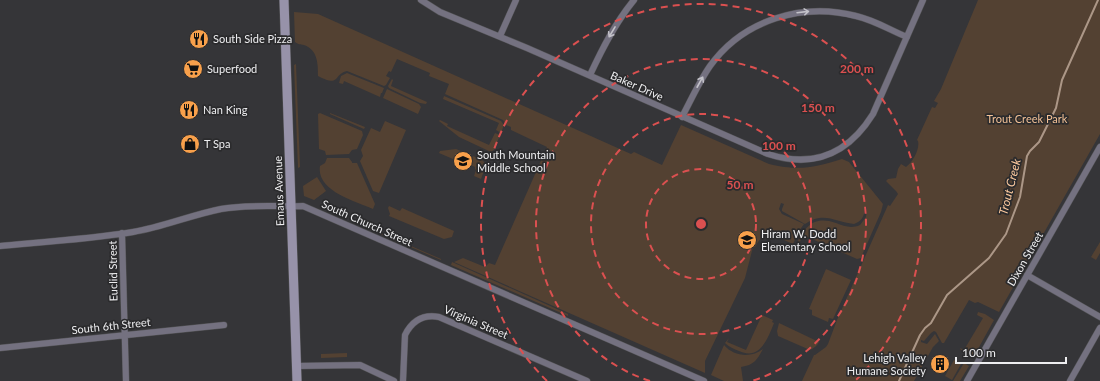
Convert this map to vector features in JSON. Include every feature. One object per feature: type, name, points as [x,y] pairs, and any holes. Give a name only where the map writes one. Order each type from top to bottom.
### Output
[{"type":"main road","name":"Emaus Avenue","points":[[284,0],[297,381]]},
{"type":"street","name":"Baker Drive","points":[[421,0],[440,12],[500,36],[768,154],[779,158],[802,160],[814,159],[828,155],[848,144],[858,135],[873,114],[923,0]]},
{"type":"street","points":[[500,36],[516,0]]},
{"type":"street","points":[[590,75],[610,34],[634,0]]},
{"type":"street","points":[[682,117],[703,77],[719,55],[729,45],[752,29],[778,18],[806,12],[839,12],[871,20],[907,37]]},
{"type":"street","name":"Dixon Street","points":[[967,381],[1100,147]]},
{"type":"street","name":"South Church Street","points":[[0,246],[122,234],[172,224],[201,214],[229,208],[250,206],[303,206],[704,381]]},
{"type":"street","name":"Euclid Street","points":[[122,234],[126,381]]},
{"type":"street","points":[[1027,275],[1100,317]]},
{"type":"street","name":"Virginia Street","points":[[403,381],[405,335],[413,323],[418,319],[432,316],[439,317],[587,381]]},
{"type":"street","name":"South 6th Street","points":[[0,348],[224,324]]},
{"type":"street","points":[[1070,381],[1100,328]]},
{"type":"street","points":[[296,366],[360,365],[394,381]]},
{"type":"green space","name":"Trout Creek Park","points":[[978,0],[1100,0],[1100,134],[999,312],[978,302],[975,303],[969,300],[944,343],[942,343],[934,331],[924,341],[921,340],[921,342],[927,344],[935,334],[939,341],[933,347],[914,381],[802,381],[814,355],[828,344],[837,320],[888,205],[890,206],[898,194],[886,181],[888,179],[896,178],[901,164],[906,167],[915,155],[918,148],[917,140],[932,107],[935,108],[938,103],[934,101],[941,89]]},
{"type":"green space","name":"Hiram W. Dodd Elementary School","points":[[294,12],[318,14],[631,154],[634,152],[662,165],[681,125],[769,164],[806,168],[823,165],[842,159],[849,162],[883,204],[881,212],[861,258],[857,259],[803,235],[798,246],[796,245],[806,228],[816,222],[828,221],[851,227],[860,225],[866,217],[867,207],[865,208],[864,214],[859,222],[854,224],[830,218],[818,218],[805,224],[782,211],[784,204],[781,203],[779,209],[782,214],[804,224],[793,244],[766,232],[755,247],[753,247],[745,278],[705,361],[705,373],[454,262],[463,258],[485,267],[489,263],[495,265],[547,147],[511,130],[511,127],[506,125],[503,120],[445,94],[449,84],[429,76],[430,73],[397,59],[391,72],[389,71],[386,76],[390,78],[384,86],[347,71],[336,79],[330,81],[318,76],[315,54],[309,47],[295,42]]},
{"type":"green space","points":[[296,64],[300,167],[298,168],[294,65]]},
{"type":"green space","points":[[347,73],[384,88],[380,97],[344,81],[343,84],[339,83],[341,76]]},
{"type":"green space","points":[[392,79],[391,86],[427,102],[426,104],[420,103],[389,88],[388,86]]},
{"type":"green space","points":[[387,89],[419,104],[421,107],[418,114],[383,98]]},
{"type":"green space","points":[[444,96],[501,121],[504,125],[501,133],[496,130],[499,123],[443,99]]},
{"type":"green space","points":[[320,113],[362,131],[363,135],[357,149],[352,150],[349,154],[326,155],[325,151],[319,149],[318,114]]},
{"type":"green space","points":[[330,113],[365,127],[364,129]]},
{"type":"green space","points":[[440,120],[448,124],[447,126],[489,145],[495,133],[500,135],[494,150],[491,152],[459,137],[439,121]]},
{"type":"green space","points":[[385,121],[406,130],[379,193],[373,191],[360,161],[363,156],[361,150],[371,128],[380,132]]},
{"type":"green space","points":[[456,149],[471,155],[466,167],[459,164],[460,162],[439,153],[440,151]]},
{"type":"green space","points":[[473,156],[482,160],[486,164],[481,179],[474,176],[476,170],[475,167],[469,164]]},
{"type":"green space","points":[[327,158],[349,158],[352,163],[357,163],[375,204],[373,209],[338,194],[324,182],[320,175],[320,166],[325,163]]},
{"type":"green space","points":[[317,177],[326,191],[314,200],[304,196],[303,186]]},
{"type":"green space","points":[[389,206],[400,211],[402,208],[454,231],[452,237],[444,239],[389,216]]},
{"type":"green space","points":[[358,223],[441,259],[441,260],[357,224]]},
{"type":"green space","points":[[1100,242],[1100,253],[1096,260],[1091,257]]},
{"type":"green space","points":[[452,262],[568,314],[568,316],[451,265]]},
{"type":"green space","points":[[826,269],[851,280],[833,319],[829,318],[828,322],[812,315],[812,310],[809,309]]},
{"type":"green space","points":[[978,312],[985,314],[994,320],[973,358],[962,352],[960,348],[964,350],[983,318],[977,315]]},
{"type":"green space","points":[[762,315],[773,320],[772,322],[774,323],[766,341],[758,350],[752,353],[746,353],[733,349],[725,343],[729,338],[727,342],[746,350]]},
{"type":"green space","points":[[779,323],[819,342],[810,350],[778,336],[777,331]]},
{"type":"green space","points":[[724,345],[733,352],[743,355],[754,354],[763,349],[755,361],[749,365],[741,367],[743,381],[724,381],[711,375]]},
{"type":"green space","points":[[347,353],[347,357],[321,358],[321,354]]},
{"type":"green space","points":[[954,360],[961,364],[952,380],[945,376]]},
{"type":"green space","points":[[964,363],[969,366],[960,381],[953,381]]},
{"type":"waterway","name":"Trout Creek","points":[[899,381],[920,335],[931,323],[947,295],[989,258],[1006,234],[1020,197],[1027,156],[1039,142],[1056,108],[1062,80],[1098,0]]},
{"type":"place","name":"South Side Pizza","points":[[199,39]]},
{"type":"place","name":"Superfood","points":[[193,69]]},
{"type":"place","name":"Nan King","points":[[189,110]]},
{"type":"place","name":"T Spa","points":[[190,144]]},
{"type":"place","name":"South Mountain Middle School","points":[[463,161]]},
{"type":"place","name":"Hiram W. Dodd Elementary School","points":[[747,240]]},
{"type":"place","name":"Lehigh Valley Humane Society","points":[[940,364]]}]
